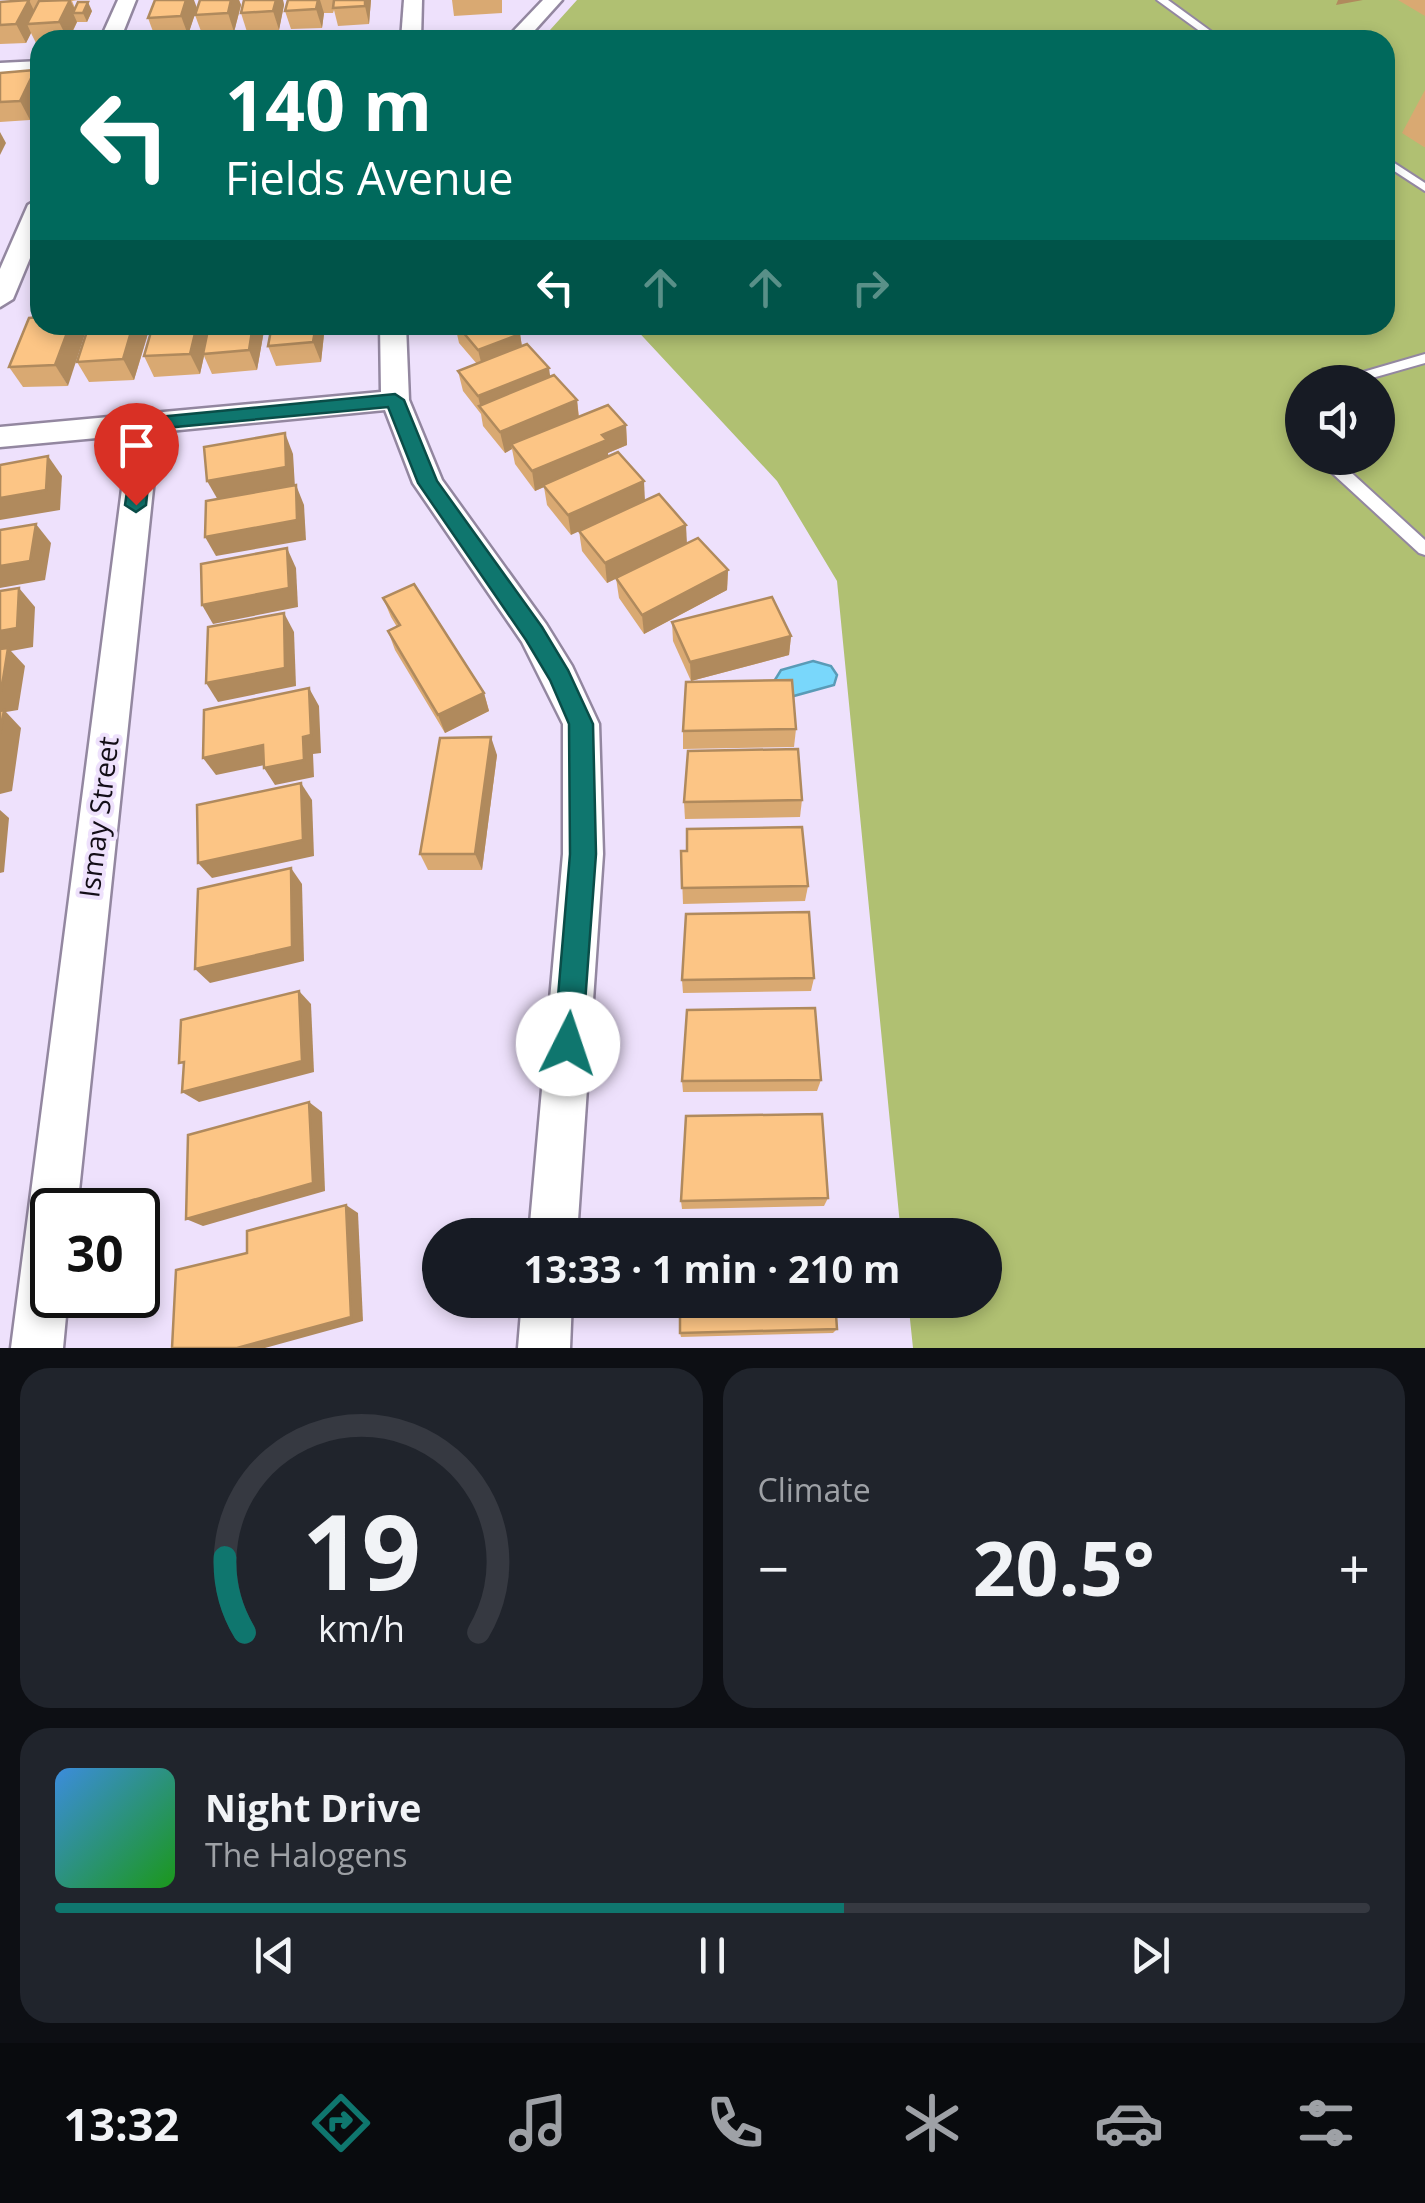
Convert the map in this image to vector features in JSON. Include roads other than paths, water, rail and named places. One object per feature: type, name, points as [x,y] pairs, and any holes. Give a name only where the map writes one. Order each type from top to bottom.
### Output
[{"type":"street","points":[[114,30],[128,0]]},
{"type":"street","points":[[412,30],[413,0]]},
{"type":"street","points":[[524,30],[553,0]]},
{"type":"street","points":[[0,69],[30,68]]},
{"type":"street","points":[[0,298],[30,228]]},
{"type":"street","points":[[393,335],[395,400],[428,483],[534,634],[560,676],[581,724],[583,854],[554,1218]]},
{"type":"street","points":[[0,438],[395,400]]},
{"type":"street","name":"Ismay Street","points":[[56,1188],[145,424]]},
{"type":"street","name":"Ismay Street","points":[[37,1348],[41,1318]]},
{"type":"street","points":[[544,1348],[546,1318]]},
{"type":"lane","points":[[1162,0],[1204,30]]},
{"type":"lane","points":[[1395,167],[1425,188]]},
{"type":"lane","points":[[1395,367],[1425,358]]},
{"type":"lane","points":[[1345,475],[1425,549]]},
{"type":"water","points":[[813,661],[831,666],[837,675],[834,685],[790,697],[773,683],[781,670]]}]
